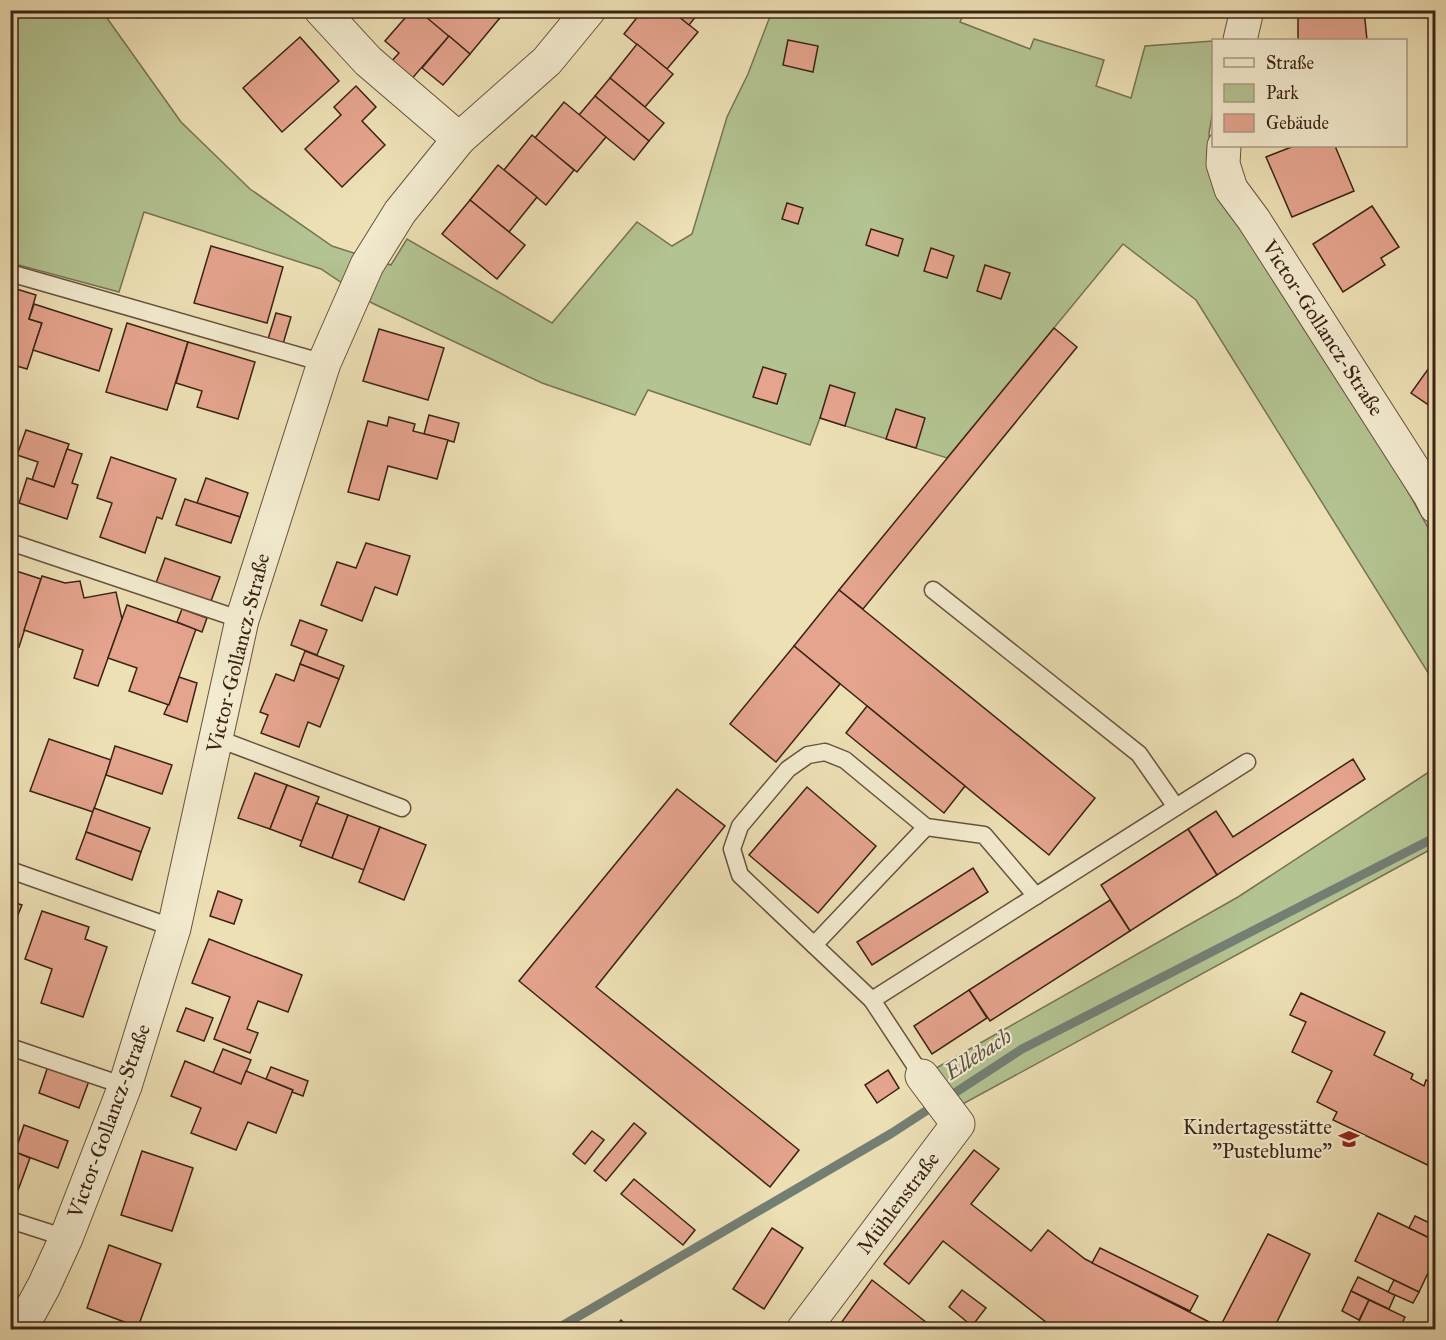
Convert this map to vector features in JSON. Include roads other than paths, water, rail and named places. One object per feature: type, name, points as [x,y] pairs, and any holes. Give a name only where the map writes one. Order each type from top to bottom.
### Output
[{"type":"street","points":[[321,10],[368,61],[459,139]]},
{"type":"street","name":"Victor-Gollancz-Straße","points":[[20,1329],[44,1286],[66,1238],[125,1086],[174,928],[242,620],[324,363],[367,266],[400,212],[459,139],[547,61],[590,10]]},
{"type":"street","points":[[1240,39],[1247,10]]},
{"type":"street","name":"Victor-Gollancz-Straße","points":[[1224,147],[1223,164],[1231,189],[1254,220],[1434,496]]},
{"type":"street","name":"Mühlenstraße","points":[[803,1329],[958,1124],[934,1092]]},
{"type":"lane","points":[[10,273],[324,363]]},
{"type":"lane","points":[[10,542],[242,620]]},
{"type":"lane","points":[[933,590],[1139,754],[1176,807]]},
{"type":"lane","points":[[216,738],[402,808]]},
{"type":"lane","points":[[934,1092],[872,1000],[740,875],[732,849],[740,826],[788,770],[808,755],[825,752],[845,760],[926,827],[984,835],[1036,896]]},
{"type":"lane","points":[[872,1000],[1246,762]]},
{"type":"lane","points":[[814,945],[926,827]]},
{"type":"lane","points":[[10,870],[174,928]]},
{"type":"lane","points":[[10,1047],[125,1086]]},
{"type":"lane","points":[[10,1220],[66,1238]]},
{"type":"waterway","name":"Ellebach","points":[[947,1098],[1022,1049],[1436,837]]},
{"type":"waterway","name":"Ellebach","points":[[555,1330],[892,1133],[935,1105]]},
{"type":"place","name":"Kindertagesstätte \"Pusteblume\"","points":[[1349,1139]]}]
